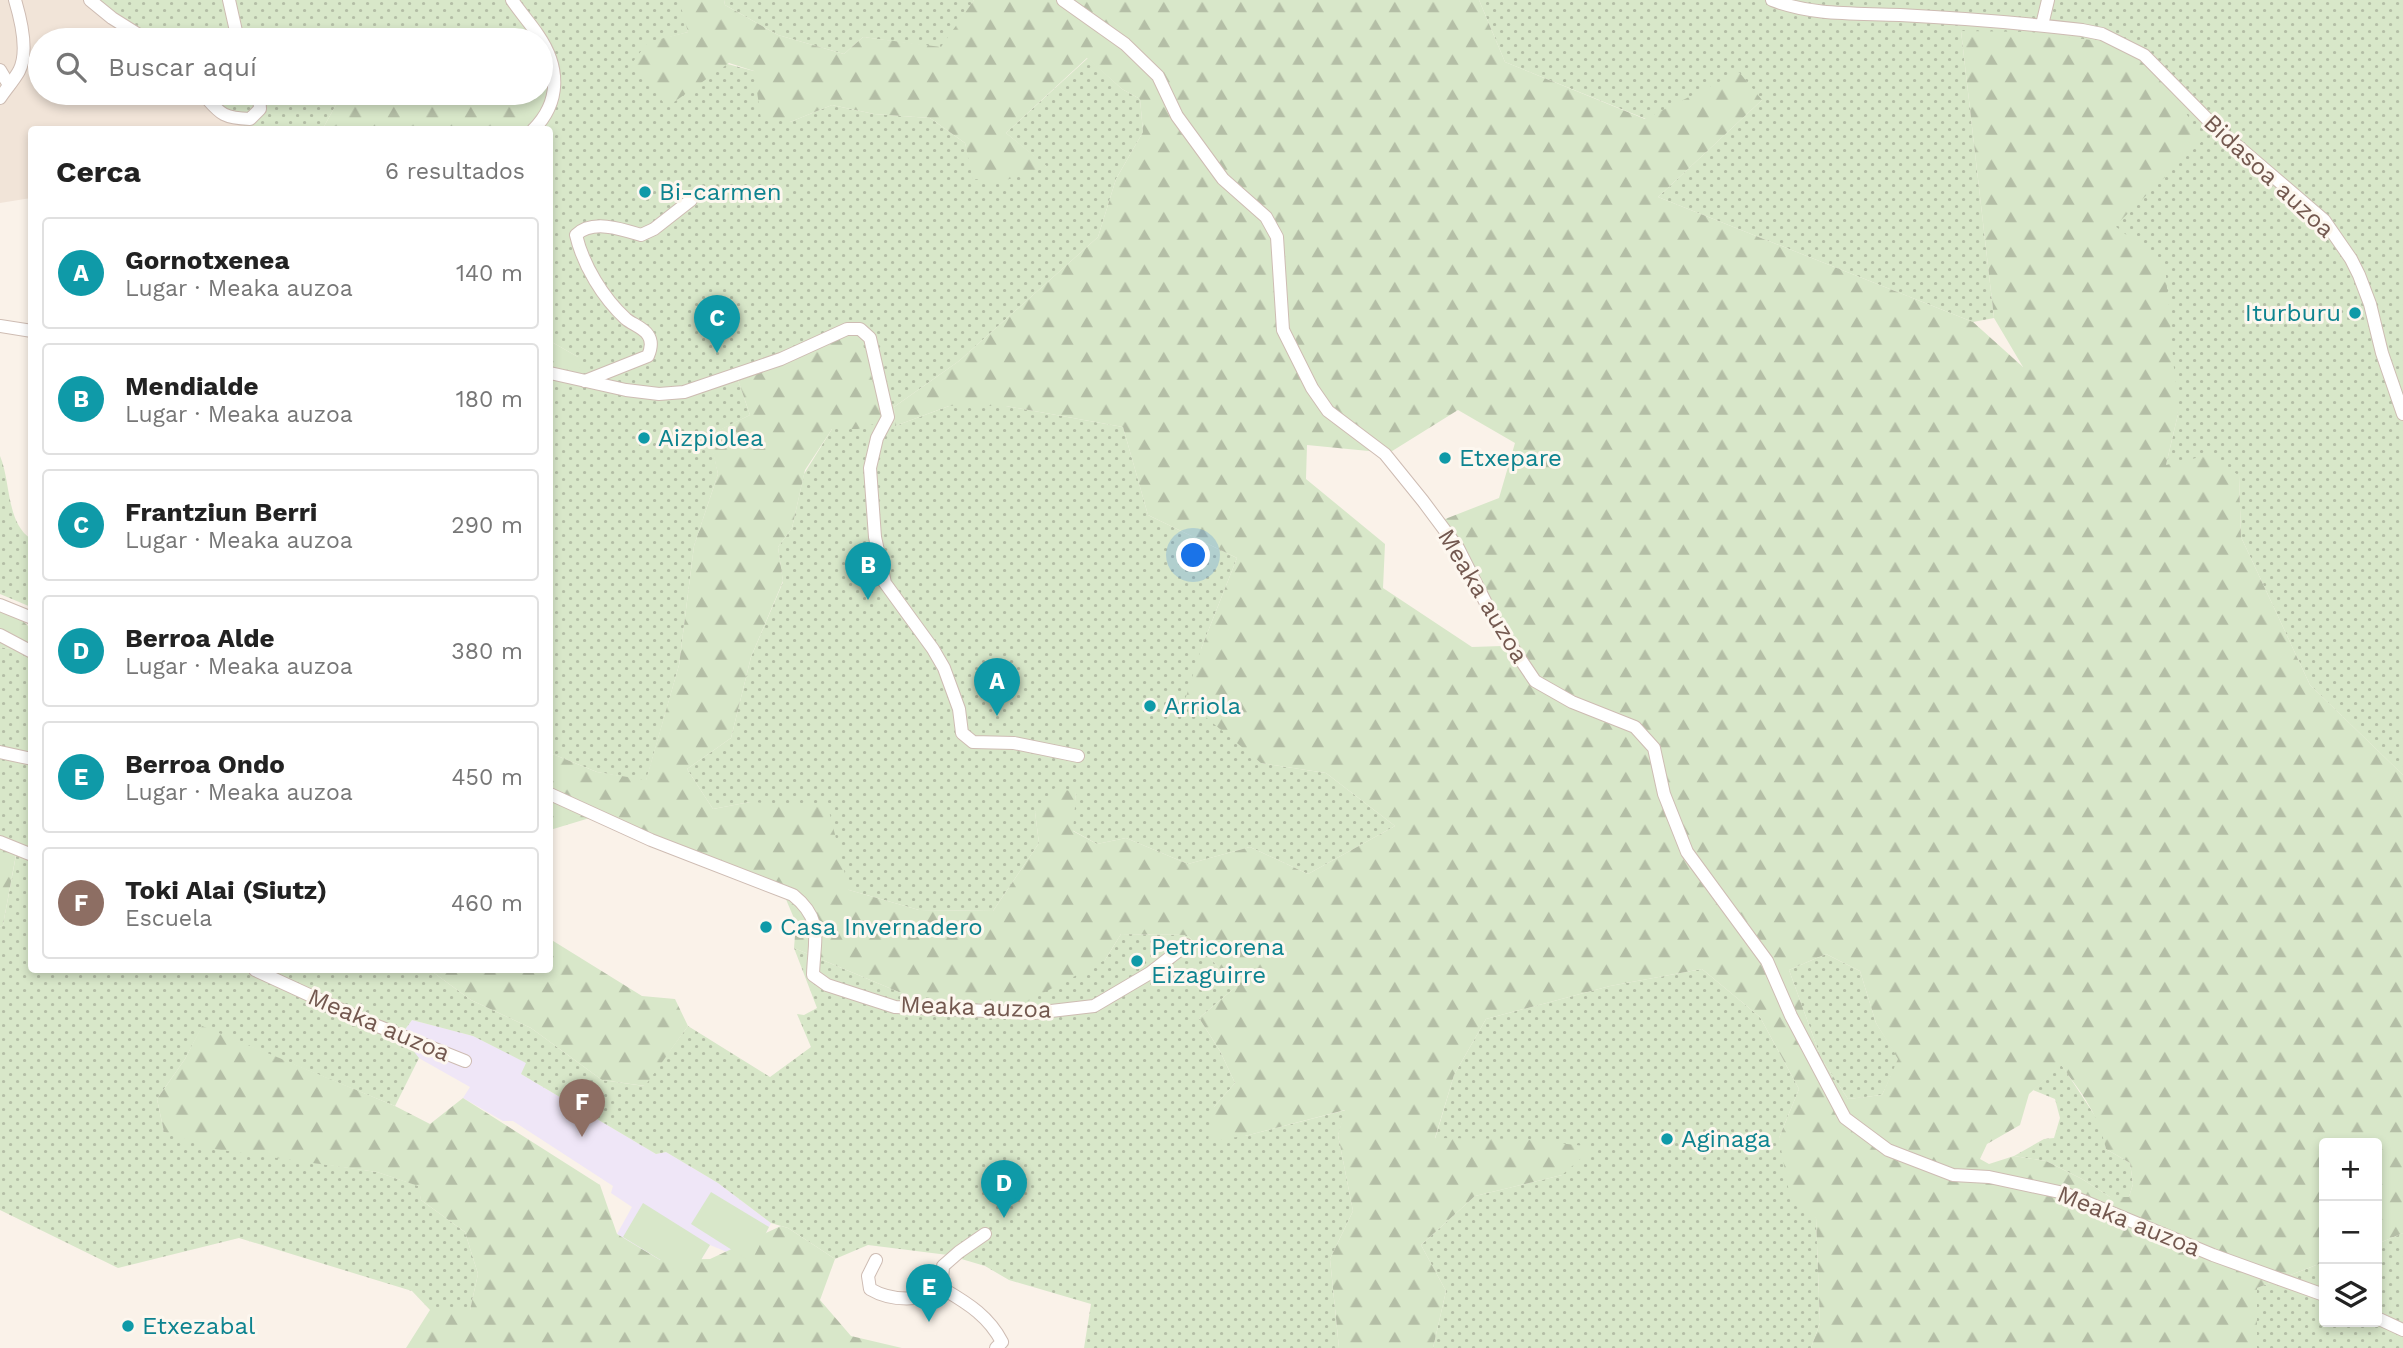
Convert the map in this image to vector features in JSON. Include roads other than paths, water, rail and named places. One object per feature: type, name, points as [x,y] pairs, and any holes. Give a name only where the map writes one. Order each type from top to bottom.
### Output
[{"type":"street","points":[[0,98],[21,69],[21,19],[15,0]]},
{"type":"street","points":[[90,0],[128,28]]},
{"type":"street","points":[[229,0],[235,28]]},
{"type":"street","points":[[512,0],[533,28]]},
{"type":"street","name":"Meaka auzoa","points":[[1063,0],[1125,44],[1158,76],[1177,116],[1223,179],[1266,217],[1277,237],[1283,330],[1312,388],[1328,411],[1385,454],[1437,520],[1458,548],[1496,623],[1535,681],[1573,702],[1635,727],[1654,748],[1664,794],[1687,852],[1767,961],[1791,1016],[1845,1118],[1888,1150],[1953,1175],[1989,1177],[2064,1193],[2213,1255],[2319,1293]]},
{"type":"street","name":"Bidasoa auzoa","points":[[1772,0],[1815,11],[1845,15],[1900,15],[2042,25],[2102,34],[2144,55],[2213,125],[2324,220],[2360,275],[2403,414]]},
{"type":"street","points":[[2042,25],[2048,0]]},
{"type":"street","points":[[0,70],[9,85]]},
{"type":"street","points":[[553,72],[553,98]]},
{"type":"street","points":[[213,105],[221,114],[250,119],[260,109],[260,105]]},
{"type":"street","points":[[536,126],[551,105]]},
{"type":"street","points":[[585,381],[648,356],[652,347],[648,334],[625,318],[596,283],[576,235],[583,228],[594,227],[620,229],[641,235],[654,229],[691,200]]},
{"type":"street","points":[[0,326],[28,330]]},
{"type":"street","points":[[553,374],[626,390],[659,394],[684,392],[781,359],[847,329],[859,329],[870,338],[888,417],[877,438],[870,468],[874,537],[885,583],[944,668],[958,709],[962,733],[973,742],[1014,743],[1078,756]]},
{"type":"street","points":[[0,605],[28,616]]},
{"type":"street","points":[[0,635],[28,650]]},
{"type":"street","points":[[0,752],[28,758]]},
{"type":"street","name":"Meaka auzoa","points":[[553,795],[651,840],[793,895],[809,908],[815,926],[813,975],[827,985],[895,1007],[1034,1013],[1094,1006],[1150,973],[1185,945]]},
{"type":"street","points":[[0,842],[28,853]]},
{"type":"street","name":"Meaka auzoa","points":[[262,973],[370,1023],[465,1061]]},
{"type":"street","points":[[985,1234],[943,1266],[942,1281],[945,1290],[977,1309],[996,1330],[1002,1342],[996,1348]]},
{"type":"street","points":[[876,1260],[868,1276],[870,1289],[881,1295],[911,1299],[931,1296],[945,1290]]},
{"type":"street","points":[[2382,1320],[2403,1330]]},
{"type":"place","name":"Bi-carmen","points":[[645,192]]},
{"type":"place","name":"Iturburu","points":[[2355,313]]},
{"type":"place","name":"Frantziun Berri","points":[[717,353]]},
{"type":"place","name":"Aizpiolea","points":[[644,438]]},
{"type":"place","name":"Etxepare","points":[[1445,458]]},
{"type":"place","name":"Mendialde","points":[[868,600]]},
{"type":"place","name":"Arriola","points":[[1150,706]]},
{"type":"place","name":"Gornotxenea","points":[[997,716]]},
{"type":"place","name":"Casa Invernadero","points":[[766,927]]},
{"type":"place","name":"Petricorena Eizaguirre","points":[[1137,961]]},
{"type":"place","name":"Toki Alai (Siutz)","points":[[582,1137]]},
{"type":"place","name":"Aginaga","points":[[1667,1139]]},
{"type":"place","name":"Berroa Alde","points":[[1004,1218]]},
{"type":"place","name":"Berroa Ondo","points":[[929,1322]]},
{"type":"place","name":"Etxezabal","points":[[128,1326]]}]
